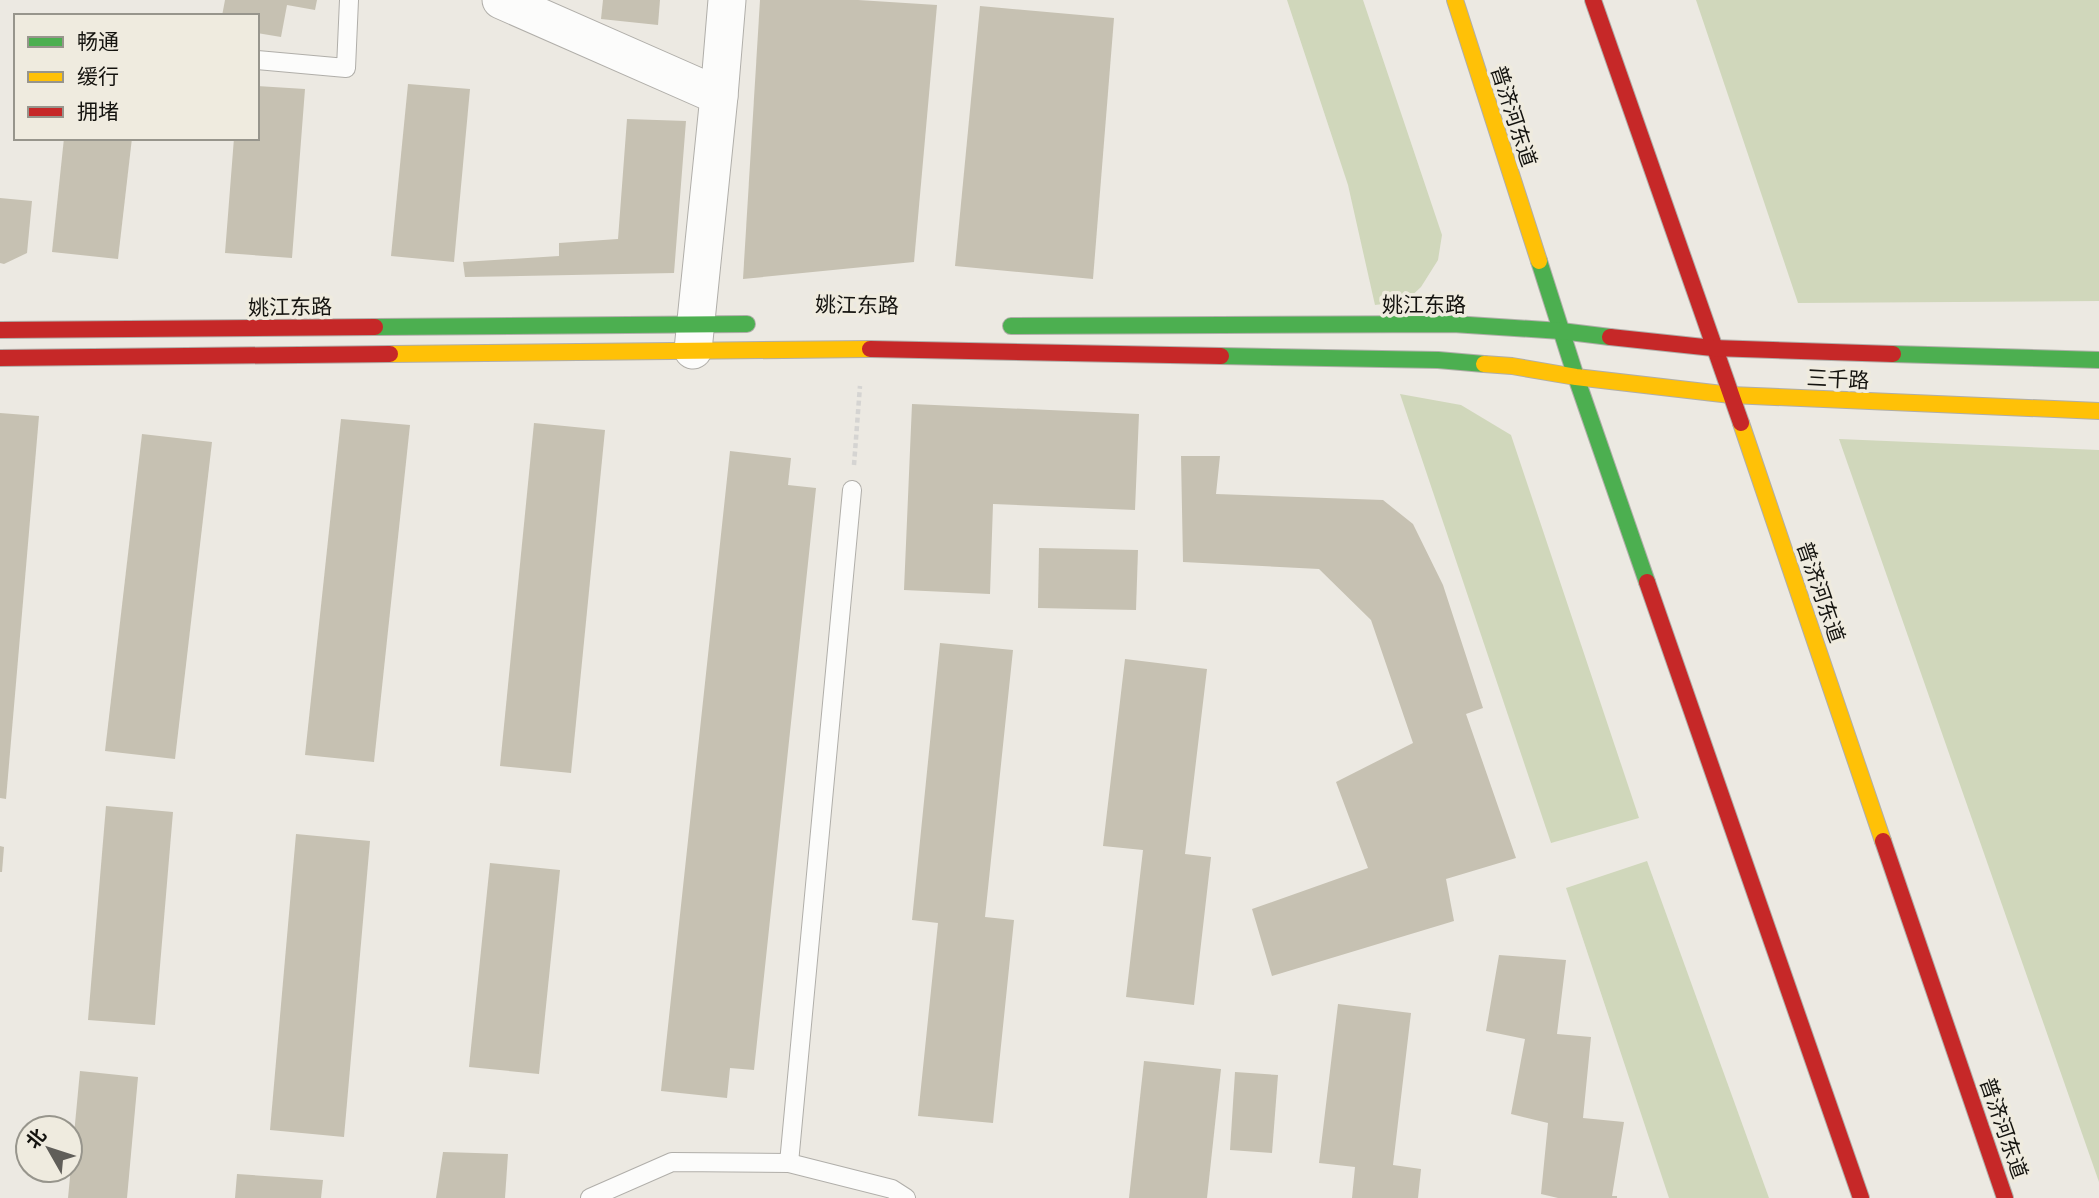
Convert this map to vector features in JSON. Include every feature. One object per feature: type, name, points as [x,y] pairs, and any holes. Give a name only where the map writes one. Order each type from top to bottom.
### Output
[{"type":"street","points":[[501,0],[719,96]]},
{"type":"street","points":[[694,337],[727,0]]},
{"type":"street","name":"普济河东道","points":[[1455,0],[1576,377],[1861,1198]]},
{"type":"street","name":"普济河东道","points":[[1593,0],[1731,394],[2005,1198]]},
{"type":"street","name":"姚江东路","points":[[0,358],[694,337],[762,324]]},
{"type":"street","name":"姚江东路","points":[[995,326],[1453,324],[1561,331],[1713,348]]},
{"type":"street","name":"姚江东路","points":[[0,330],[694,337],[863,349],[1438,360],[1512,366],[1576,377]]},
{"type":"street","name":"三千路","points":[[1713,348],[2099,360]]},
{"type":"street","name":"三千路","points":[[1576,377],[1731,394],[2099,411]]},
{"type":"lane","points":[[259,60],[346,68],[349,0]]},
{"type":"lane","points":[[789,1163],[852,490]]},
{"type":"lane","points":[[590,1198],[673,1162],[789,1163],[892,1189],[906,1198]]},
{"type":"path","points":[[852,490],[863,349]]},
{"type":"green space","points":[[1287,0],[1363,0],[1442,235],[1438,260],[1421,287],[1406,301],[1375,305],[1348,185]]},
{"type":"green space","points":[[1696,0],[2099,0],[2099,301],[1798,303]]},
{"type":"green space","points":[[1400,394],[1461,405],[1511,435],[1639,818],[1551,843]]},
{"type":"green space","points":[[1839,439],[2099,450],[2099,1182]]},
{"type":"green space","points":[[1647,861],[1769,1198],[1669,1198],[1566,888]]},
{"type":"building","points":[[225,0],[317,0],[315,10],[287,5],[281,37],[259,33],[259,14],[222,14]]},
{"type":"building","points":[[603,0],[660,0],[658,25],[601,19]]},
{"type":"building","points":[[760,0],[858,0],[937,5],[914,262],[743,279]]},
{"type":"building","points":[[980,6],[1114,18],[1093,279],[955,266]]},
{"type":"building","points":[[408,84],[470,89],[454,262],[391,256]]},
{"type":"building","points":[[259,86],[305,89],[292,258],[225,253],[234,140],[259,140]]},
{"type":"building","points":[[627,119],[686,121],[674,273],[465,277],[463,262],[559,256],[559,243],[618,239]]},
{"type":"building","points":[[64,140],[132,140],[118,259],[52,252]]},
{"type":"building","points":[[0,198],[32,201],[27,253],[4,264],[0,263]]},
{"type":"building","points":[[912,404],[1139,414],[1135,510],[993,504],[990,594],[904,590]]},
{"type":"building","points":[[0,413],[39,416],[6,799],[0,798]]},
{"type":"building","points":[[341,419],[410,425],[374,762],[305,755]]},
{"type":"building","points":[[534,423],[605,430],[571,773],[500,766]]},
{"type":"building","points":[[142,434],[212,442],[175,759],[105,751]]},
{"type":"building","points":[[730,451],[791,458],[788,485],[816,488],[754,1070],[730,1068],[727,1098],[661,1091]]},
{"type":"building","points":[[1181,456],[1220,456],[1216,494],[1383,500],[1413,524],[1443,585],[1483,708],[1466,714],[1516,858],[1446,879],[1454,921],[1272,976],[1252,909],[1368,868],[1336,782],[1413,743],[1371,620],[1319,569],[1183,562]]},
{"type":"building","points":[[1039,548],[1138,550],[1136,610],[1038,608]]},
{"type":"building","points":[[940,643],[1013,650],[985,917],[1014,920],[993,1123],[918,1116],[938,923],[912,920]]},
{"type":"building","points":[[1125,659],[1207,669],[1185,854],[1211,857],[1194,1005],[1126,997],[1143,850],[1103,846]]},
{"type":"building","points":[[106,806],[173,812],[155,1025],[88,1020]]},
{"type":"building","points":[[296,834],[370,841],[344,1137],[270,1130]]},
{"type":"building","points":[[0,846],[4,847],[2,872],[0,872]]},
{"type":"building","points":[[490,863],[560,870],[539,1074],[469,1067]]},
{"type":"building","points":[[1499,955],[1566,960],[1557,1034],[1591,1037],[1583,1118],[1624,1122],[1612,1196],[1617,1198],[1558,1198],[1541,1194],[1548,1123],[1511,1114],[1525,1039],[1486,1031]]},
{"type":"building","points":[[1338,1004],[1411,1013],[1393,1165],[1421,1169],[1418,1198],[1352,1198],[1355,1167],[1319,1163]]},
{"type":"building","points":[[1144,1061],[1221,1069],[1207,1198],[1129,1198]]},
{"type":"building","points":[[80,1071],[138,1077],[127,1198],[68,1198],[69,1184],[84,1184],[84,1114],[76,1114]]},
{"type":"building","points":[[1235,1072],[1278,1075],[1272,1153],[1230,1150]]},
{"type":"building","points":[[443,1152],[508,1154],[505,1198],[436,1198]]},
{"type":"building","points":[[237,1174],[323,1180],[321,1198],[235,1198]]},
{"type":"traffic: fast","points":[[1539,261],[1647,582]]},
{"type":"traffic: fast","points":[[375,327],[747,324]]},
{"type":"traffic: fast","points":[[1011,326],[1453,324],[1610,337]]},
{"type":"traffic: fast","points":[[1893,354],[2099,360]]},
{"type":"traffic: fast","points":[[1221,356],[1438,360],[1484,364]]},
{"type":"traffic: slow","points":[[1455,0],[1539,261]]},
{"type":"traffic: slow","points":[[390,354],[870,349]]},
{"type":"traffic: slow","points":[[1484,364],[1731,395],[2099,411]]},
{"type":"traffic: slow","points":[[1741,423],[1883,841]]},
{"type":"traffic: jam","points":[[1593,0],[1741,423]]},
{"type":"traffic: jam","points":[[0,330],[375,327]]},
{"type":"traffic: jam","points":[[1610,337],[1713,348],[1893,354]]},
{"type":"traffic: jam","points":[[870,349],[1221,356]]},
{"type":"traffic: jam","points":[[0,358],[390,354]]},
{"type":"traffic: jam","points":[[1647,582],[1861,1198]]},
{"type":"traffic: jam","points":[[1883,841],[2005,1198]]}]
